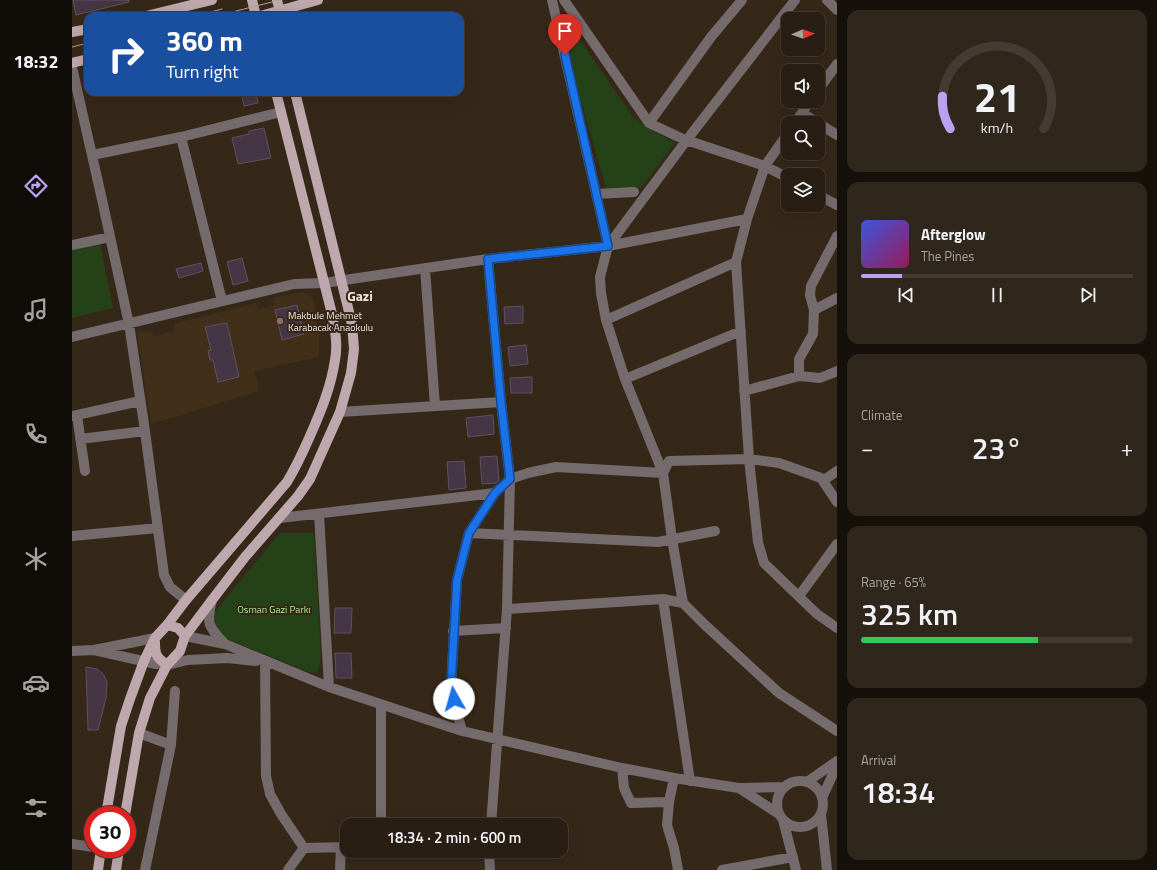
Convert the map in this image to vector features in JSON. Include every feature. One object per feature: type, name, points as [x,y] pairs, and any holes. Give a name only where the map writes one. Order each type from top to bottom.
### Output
[{"type":"main road","points":[[162,12],[212,0]]},
{"type":"main road","points":[[252,0],[255,12]]},
{"type":"main road","points":[[279,9],[318,0]]},
{"type":"main road","points":[[72,32],[84,30]]},
{"type":"main road","points":[[72,63],[84,60]]},
{"type":"main road","points":[[108,806],[121,726],[144,661],[155,638],[287,482],[324,405],[336,359],[336,337],[332,314],[277,96]]},
{"type":"main road","points":[[127,806],[139,733],[150,698],[167,664],[180,651],[185,636],[212,600],[246,557],[298,496],[310,479],[340,412],[351,373],[354,349],[352,324],[296,96]]},
{"type":"main road","points":[[167,625],[178,628],[185,636]]},
{"type":"main road","points":[[155,638],[155,653],[159,660],[167,664]]},
{"type":"main road","points":[[98,870],[100,858]]},
{"type":"main road","points":[[116,870],[118,858]]},
{"type":"street","points":[[552,0],[608,246]]},
{"type":"street","points":[[564,0],[649,123],[686,141],[766,166],[781,174]]},
{"type":"street","points":[[649,123],[711,37],[742,0]]},
{"type":"street","points":[[683,603],[672,540],[663,473],[625,379],[606,320],[600,277],[608,246],[686,141],[795,0]]},
{"type":"street","points":[[827,0],[837,10]]},
{"type":"street","points":[[825,80],[837,64]]},
{"type":"street","points":[[72,67],[129,324],[164,575],[166,582],[170,587],[186,600]]},
{"type":"street","points":[[800,116],[805,108]]},
{"type":"street","points":[[92,155],[181,137],[281,112]]},
{"type":"street","points":[[802,113],[837,135]]},
{"type":"street","points":[[181,137],[222,301]]},
{"type":"street","points":[[781,144],[766,166],[747,219],[736,262],[749,459],[758,542],[764,563],[817,614],[837,628]]},
{"type":"street","points":[[596,194],[634,192]]},
{"type":"street","points":[[825,199],[837,205]]},
{"type":"street","points":[[72,337],[294,284],[342,281],[488,259],[608,246],[747,219]]},
{"type":"street","points":[[799,376],[798,359],[813,334],[814,310],[810,295],[811,286],[837,236]]},
{"type":"street","points":[[72,245],[110,237]]},
{"type":"street","points":[[488,259],[501,402],[510,479],[506,628],[492,818]]},
{"type":"street","points":[[606,320],[736,262]]},
{"type":"street","points":[[425,268],[435,406]]},
{"type":"street","points":[[814,310],[837,298]]},
{"type":"street","points":[[625,379],[741,330]]},
{"type":"street","points":[[744,391],[799,376],[820,378],[837,371]]},
{"type":"street","points":[[85,471],[80,439],[74,415],[140,401]]},
{"type":"street","points":[[340,412],[501,402]]},
{"type":"street","points":[[80,439],[145,431]]},
{"type":"street","points":[[663,473],[669,461],[749,459],[779,463],[824,480],[837,502]]},
{"type":"street","points":[[462,731],[456,713],[451,686],[457,580],[469,533],[495,493],[510,479],[528,473],[556,468],[663,473]]},
{"type":"street","points":[[824,480],[837,471]]},
{"type":"street","points":[[280,518],[495,493]]},
{"type":"street","points":[[319,514],[329,687]]},
{"type":"street","points":[[72,536],[158,528]]},
{"type":"street","points":[[469,533],[658,542],[715,531]]},
{"type":"street","points":[[799,596],[837,544]]},
{"type":"street","points":[[507,609],[663,599],[683,603],[779,693],[837,731]]},
{"type":"street","points":[[663,599],[690,780]]},
{"type":"street","points":[[212,600],[209,612],[209,623],[213,632],[225,644]]},
{"type":"street","points":[[453,631],[506,628]]},
{"type":"street","points":[[185,636],[225,644],[265,662],[329,687],[462,731],[622,768],[674,778],[739,788],[785,787]]},
{"type":"street","points":[[72,651],[94,650],[155,638]]},
{"type":"street","points":[[94,650],[156,664],[167,664],[188,660],[227,658],[265,662]]},
{"type":"street","points":[[265,662],[266,776],[270,794],[281,814],[304,848]]},
{"type":"street","points":[[145,870],[171,745],[175,692]]},
{"type":"street","points":[[381,705],[381,818]]},
{"type":"street","points":[[139,733],[171,745]]},
{"type":"street","points":[[622,768],[624,788],[631,803],[668,802]]},
{"type":"street","points":[[807,782],[836,768]]},
{"type":"street","points":[[822,798],[836,768]]},
{"type":"street","points":[[674,778],[668,802],[667,825],[674,848],[678,870]]},
{"type":"street","points":[[739,788],[782,817],[789,824],[803,827],[816,820],[820,814],[823,806],[822,798],[819,792],[814,786],[807,782],[799,781],[785,787],[780,793],[778,799],[778,807],[782,817],[796,870]]},
{"type":"street","points":[[820,814],[828,870]]},
{"type":"street","points":[[72,844],[84,846]]},
{"type":"street","points":[[304,848],[340,847]]},
{"type":"street","points":[[288,870],[304,848]]},
{"type":"street","points":[[722,870],[793,857]]},
{"type":"street","points":[[340,870],[342,858]]},
{"type":"street","points":[[490,858],[490,870]]},
{"type":"shaded area","points":[[303,292],[313,298],[319,332],[319,357],[254,371],[259,391],[151,424],[137,332],[151,331],[154,336],[175,331],[174,324],[256,303],[258,310],[274,305],[273,298]]},
{"type":"green space","points":[[562,14],[633,117],[646,127],[675,143],[641,188],[607,191],[556,20]]},
{"type":"green space","points":[[100,243],[113,308],[72,318],[72,250]]},
{"type":"green space","name":"Osman Gazi Parkı","points":[[280,533],[314,533],[321,656],[318,672],[309,672],[220,636],[211,616]]},
{"type":"building","points":[[73,0],[129,0],[129,2],[76,15]]},
{"type":"building","points":[[242,96],[257,96],[258,103],[244,106]]},
{"type":"building","points":[[264,128],[271,158],[238,164],[232,138],[249,134],[249,131]]},
{"type":"building","points":[[242,258],[248,281],[233,285],[227,262]]},
{"type":"building","points":[[201,263],[203,271],[179,278],[176,269]]},
{"type":"building","points":[[297,305],[304,334],[282,340],[275,310]]},
{"type":"building","points":[[523,306],[523,323],[505,324],[504,307]]},
{"type":"building","points":[[227,323],[239,377],[218,382],[213,360],[210,360],[208,351],[211,350],[205,327]]},
{"type":"building","points":[[526,345],[528,364],[510,366],[508,347]]},
{"type":"building","points":[[532,377],[532,393],[511,393],[510,378]]},
{"type":"building","points":[[493,415],[494,434],[468,437],[466,418]]},
{"type":"building","points":[[497,456],[499,480],[496,483],[482,484],[480,457]]},
{"type":"building","points":[[464,461],[466,488],[449,490],[447,462]]},
{"type":"building","points":[[335,608],[352,608],[351,633],[334,633]]},
{"type":"building","points":[[335,653],[351,653],[352,678],[336,678]]},
{"type":"building","points":[[86,667],[97,669],[103,674],[107,682],[106,698],[98,730],[88,730]]},
{"type":"tram line","points":[[232,12],[280,0]]},
{"type":"tram line","points":[[210,12],[222,9]]},
{"type":"tram line","points":[[72,47],[84,44]]},
{"type":"place","name":"Makbule Mehmet Karabacak Anaokulu","points":[[280,321]]},
{"type":"district","name":"Gazi","points":[[360,295]]},
{"type":"route","points":[[454,699],[451,686],[457,580],[469,533],[495,493],[510,479],[501,402],[488,259],[608,246],[565,55]]}]
